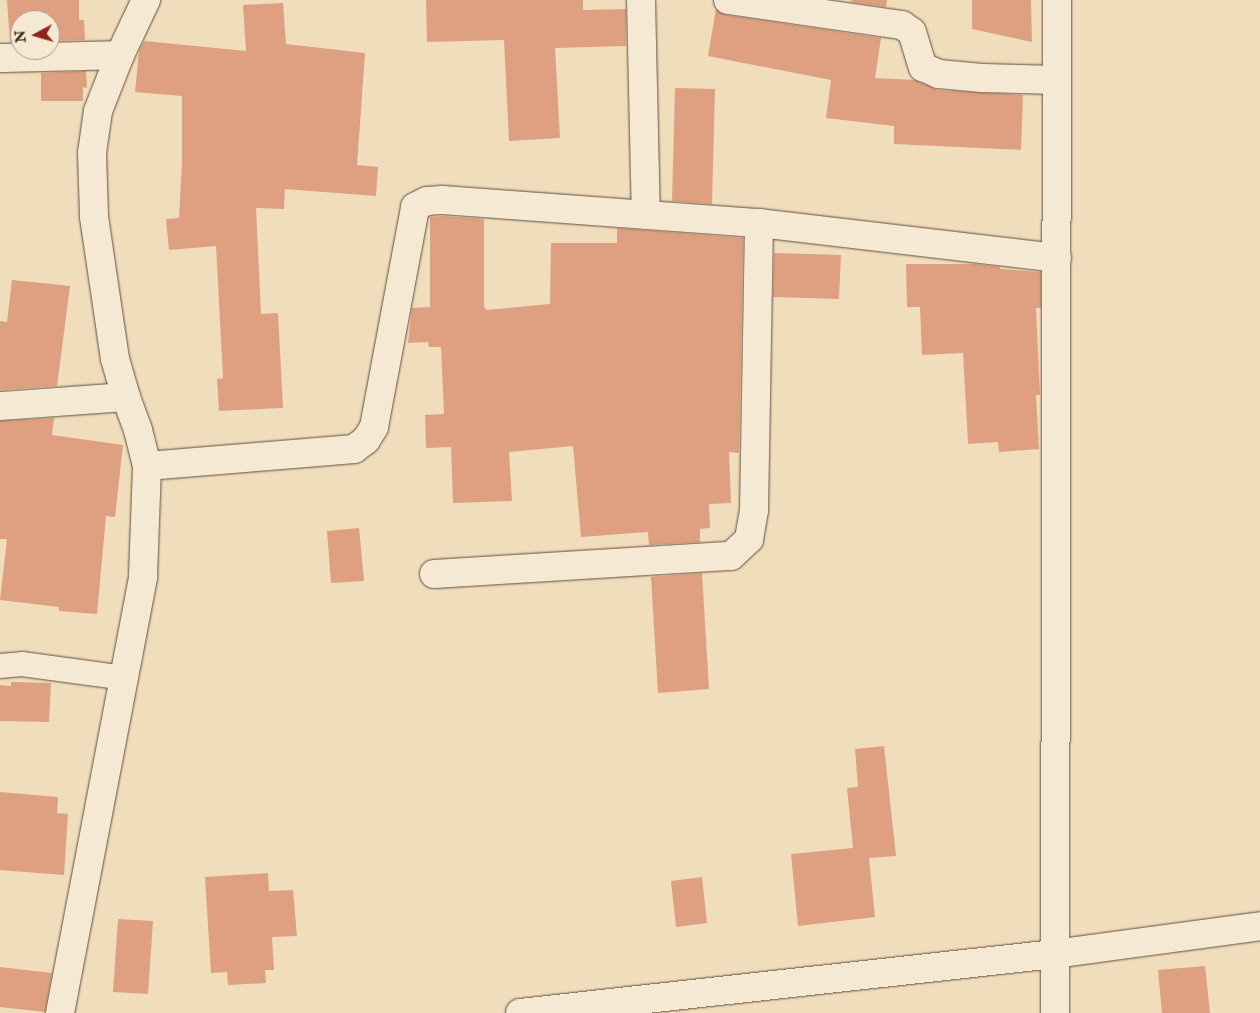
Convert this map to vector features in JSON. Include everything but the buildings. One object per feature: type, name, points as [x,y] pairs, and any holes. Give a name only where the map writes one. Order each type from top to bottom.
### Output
[{"type":"street","points":[[60,1013],[143,576],[147,466],[138,430],[115,359],[94,216],[92,153],[98,111],[120,55],[146,0]]},
{"type":"street","points":[[641,0],[646,215]]},
{"type":"street","points":[[728,0],[902,25],[912,32],[923,68],[938,74],[1057,80]]},
{"type":"street","points":[[1055,1013],[1057,0]]},
{"type":"street","points":[[0,58],[120,55]]},
{"type":"street","points":[[147,466],[354,449],[366,440],[374,427],[415,207],[427,202],[443,200],[759,224],[1057,258]]},
{"type":"street","points":[[434,574],[730,556],[749,539],[754,510],[759,224]]},
{"type":"street","points":[[0,406],[126,397]]},
{"type":"street","points":[[520,1013],[1054,954],[1260,926]]},
{"type":"lane","points":[[0,666],[22,664],[124,678]]}]
